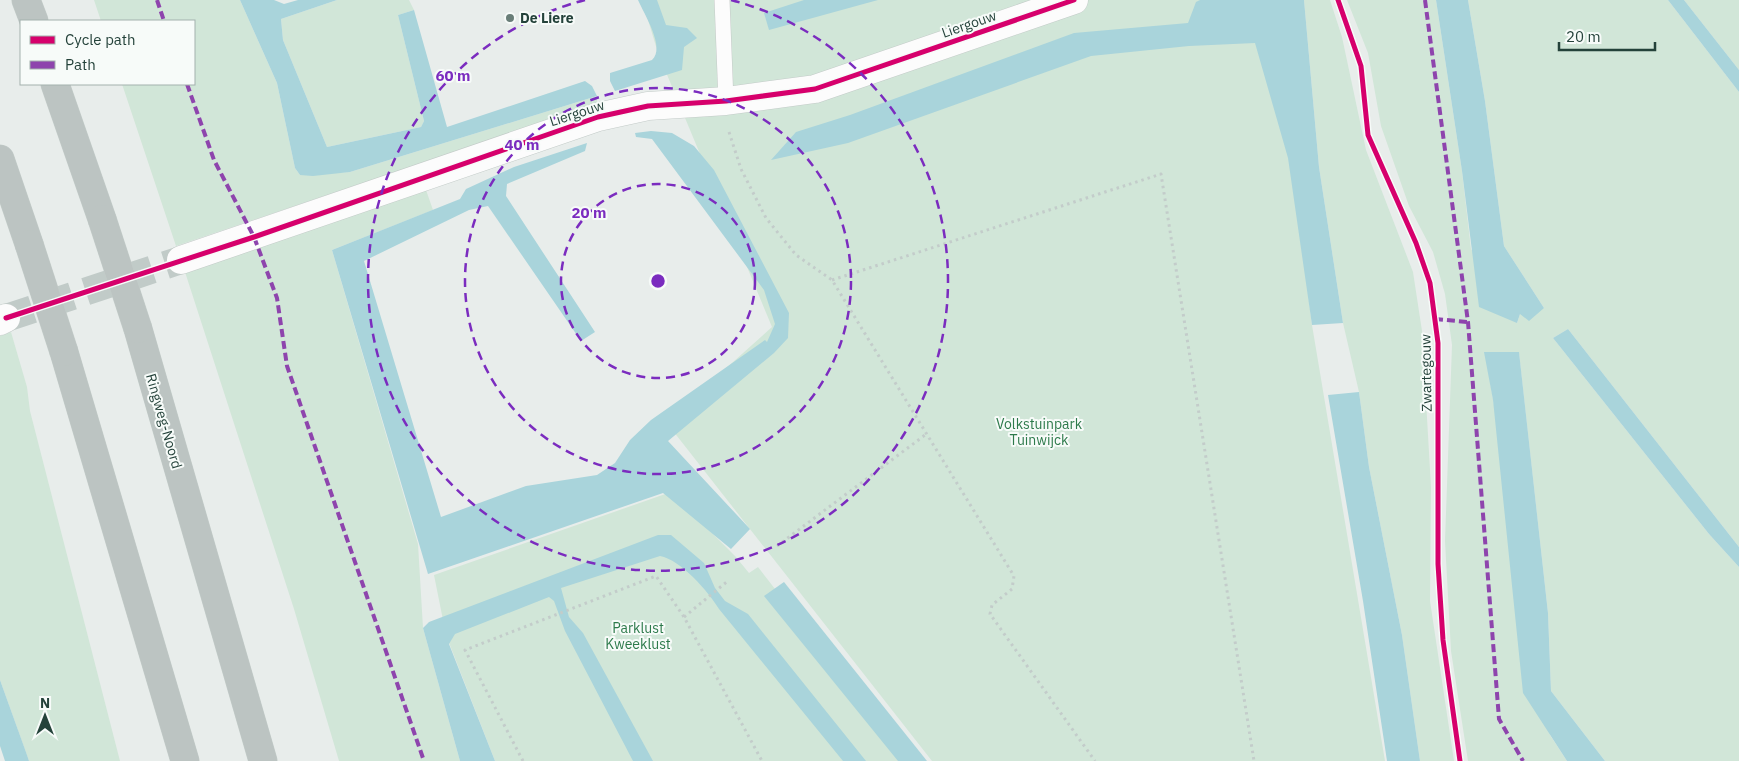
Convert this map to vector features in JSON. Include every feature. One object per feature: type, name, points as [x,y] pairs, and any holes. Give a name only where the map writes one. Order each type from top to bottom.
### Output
[{"type":"highway","points":[[26,0],[34,20]]},
{"type":"highway","name":"Ringweg-Noord","points":[[55,85],[138,329],[263,761]]},
{"type":"highway","points":[[0,159],[64,352],[185,761]]},
{"type":"street","name":"Liergouw","points":[[181,260],[598,117],[648,106],[726,101],[815,89],[1074,0]]},
{"type":"lane","points":[[722,0],[726,101]]},
{"type":"path","points":[[726,101],[729,133],[741,169],[766,218],[796,256],[832,280],[925,435],[1014,576],[1012,589],[992,604],[990,614],[1095,761]]},
{"type":"path","points":[[832,280],[1161,174],[1254,761]]},
{"type":"path","points":[[777,546],[925,435]]},
{"type":"path","points":[[523,761],[465,650],[656,576],[684,618],[762,761]]},
{"type":"path","points":[[684,618],[729,580]]},
{"type":"green space","points":[[94,0],[240,0],[277,83],[295,168],[300,175],[350,172],[597,96],[597,104],[176,246],[122,85],[195,85],[195,20],[101,20]]},
{"type":"green space","points":[[337,0],[409,0],[414,10],[398,15],[424,121],[421,127],[327,147],[283,40],[281,19]]},
{"type":"green space","name":"Volkstuinpark Tuinwijck","points":[[642,0],[1271,0],[1312,325],[1385,761],[932,761],[666,422],[772,327],[658,53]]},
{"type":"green space","points":[[1304,0],[1330,0],[1342,37],[1366,150],[1413,272],[1422,331],[1431,487],[1430,601],[1454,761],[1420,761],[1402,635],[1369,467],[1359,392],[1343,323],[1319,167]]},
{"type":"green space","points":[[1347,0],[1436,0],[1462,171],[1471,249],[1517,323],[1520,314],[1544,308],[1504,246],[1485,101],[1468,0],[1668,0],[1739,92],[1739,547],[1568,329],[1553,338],[1709,534],[1739,567],[1739,761],[1605,761],[1551,691],[1548,613],[1519,353],[1485,352],[1550,735],[1567,761],[1468,761],[1451,651],[1445,541],[1452,345],[1445,294],[1433,252],[1409,206],[1381,126],[1368,53]]},
{"type":"green space","points":[[1684,0],[1739,0],[1739,70]]},
{"type":"green space","points":[[426,190],[433,210],[332,250],[418,544],[423,628],[460,761],[339,761],[294,609],[185,272]]},
{"type":"green space","points":[[11,332],[27,387],[30,411],[120,761],[29,761],[0,680],[0,336]]},
{"type":"green space","name":"Parklust Kweeklust","points":[[671,492],[735,556],[749,573],[758,567],[909,761],[495,761],[446,635],[434,575]]},
{"type":"water","points":[[240,0],[274,0],[284,4],[298,0],[337,0],[281,19],[283,40],[327,147],[421,127],[424,121],[398,15],[414,10],[447,127],[585,81],[592,86],[597,96],[350,172],[313,176],[300,175],[295,168],[277,83]]},
{"type":"water","points":[[638,0],[657,0],[666,25],[687,28],[697,38],[684,47],[682,70],[615,91],[610,81],[610,73],[652,60],[656,55],[655,39]]},
{"type":"water","points":[[804,0],[878,0],[769,30],[764,13]]},
{"type":"water","points":[[1200,0],[1304,0],[1319,167],[1343,323],[1312,325],[1288,158],[1255,43],[1189,46],[1091,56],[848,143],[771,160],[796,132],[850,115],[1074,33],[1188,23],[1196,2]]},
{"type":"water","points":[[1436,0],[1468,0],[1485,101],[1504,246],[1544,308],[1529,321],[1520,314],[1517,323],[1479,307],[1462,171]]},
{"type":"water","points":[[1668,0],[1684,0],[1739,70],[1739,92]]},
{"type":"water","points":[[651,131],[672,133],[694,146],[714,170],[789,313],[788,338],[774,353],[668,441],[750,529],[731,549],[663,493],[428,574],[332,250],[460,199],[466,189],[514,167],[587,143],[585,151],[507,184],[506,196],[595,332],[581,341],[488,206],[469,210],[364,261],[441,517],[526,486],[597,475],[615,463],[630,440],[651,420],[765,340],[767,342],[775,324],[764,290],[652,139],[636,137],[635,133]]},
{"type":"water","points":[[1568,329],[1739,547],[1739,567],[1709,534],[1553,338]]},
{"type":"water","points":[[1484,352],[1519,352],[1548,613],[1551,691],[1605,761],[1567,761],[1523,693],[1493,400]]},
{"type":"water","points":[[1359,392],[1369,467],[1402,635],[1420,761],[1387,761],[1363,601],[1328,395]]},
{"type":"water","points":[[658,535],[671,535],[704,563],[715,588],[725,601],[748,614],[866,761],[843,761],[701,585],[677,563],[660,556],[561,588],[569,617],[583,633],[653,761],[633,761],[565,631],[554,601],[549,597],[455,634],[449,644],[495,761],[460,761],[423,628],[429,622]]},
{"type":"water","points":[[784,582],[927,761],[898,761],[764,596]]},
{"type":"water","points":[[0,680],[29,761],[5,761],[0,746]]},
{"type":"tunnel","points":[[6,318],[181,260]]},
{"type":"marked path","points":[[157,0],[164,20]]},
{"type":"marked path","points":[[1425,0],[1468,322],[1499,719],[1523,761]]},
{"type":"marked path","points":[[187,85],[214,160],[254,237],[277,298],[287,366],[424,761]]},
{"type":"marked path","points":[[1435,319],[1468,322]]},
{"type":"cycle path","points":[[6,318],[254,237],[598,117],[648,106],[726,101],[815,89],[1074,0]]},
{"type":"cycle path","name":"Zwartegouw","points":[[1338,0],[1361,66],[1368,135],[1416,243],[1430,283],[1438,343],[1438,564],[1443,640],[1460,761]]},
{"type":"place","name":"De Liere","points":[[510,18]]}]
